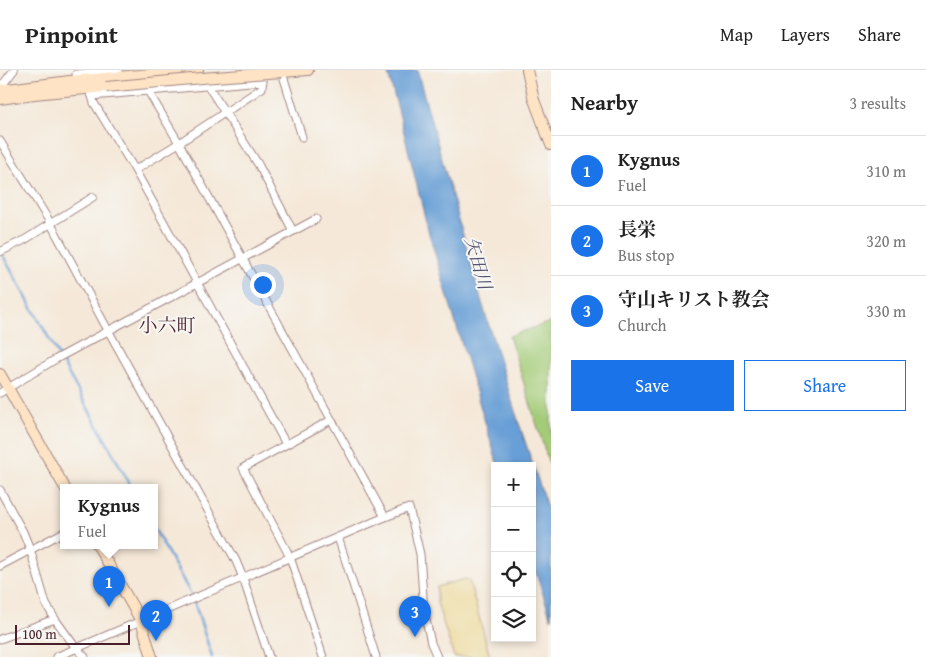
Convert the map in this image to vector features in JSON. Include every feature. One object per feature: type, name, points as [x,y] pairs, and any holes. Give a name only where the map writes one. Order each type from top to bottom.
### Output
[{"type":"street","points":[[0,89],[14,70]]},
{"type":"street","points":[[0,89],[73,75],[119,70]]},
{"type":"street","points":[[90,92],[106,83],[198,70]]},
{"type":"street","points":[[135,170],[262,88],[263,70]]},
{"type":"street","points":[[73,75],[106,83],[308,70]]},
{"type":"street","points":[[527,70],[534,100],[551,145]]},
{"type":"street","points":[[282,72],[302,138]]},
{"type":"street","points":[[0,99],[34,94],[148,91],[263,81]]},
{"type":"street","points":[[208,86],[258,164],[293,232]]},
{"type":"street","points":[[148,91],[179,143],[385,517]]},
{"type":"street","points":[[90,92],[94,103],[135,170],[286,444]]},
{"type":"street","points":[[0,141],[51,224],[236,561],[269,657]]},
{"type":"street","points":[[2,251],[26,239],[93,197]]},
{"type":"street","points":[[4,391],[59,358],[316,219]]},
{"type":"street","points":[[0,374],[4,391],[62,484]]},
{"type":"street","points":[[323,657],[290,557],[243,468],[331,420]]},
{"type":"street","points":[[0,490],[24,532],[46,604],[76,648],[85,657]]},
{"type":"street","points":[[56,657],[409,508],[420,554],[424,611],[436,657]]},
{"type":"street","points":[[0,566],[60,534]]},
{"type":"street","points":[[338,537],[376,657]]},
{"type":"street","points":[[100,549],[141,622],[152,657]]},
{"type":"street","points":[[0,639],[55,619]]},
{"type":"green space","points":[[551,322],[551,470],[509,336]]},
{"type":"sand","points":[[465,579],[469,580],[490,657],[454,657],[437,603],[437,587]]},
{"type":"water","name":"矢田川","points":[[387,70],[417,70],[483,306],[532,462],[497,462],[428,230]]},
{"type":"water","name":"矢田川","points":[[536,474],[551,519],[551,619],[536,573]]},
{"type":"waterway","points":[[1,252],[130,484]]},
{"type":"waterway","points":[[158,535],[193,598],[212,657]]},
{"type":"place","name":"Kygnus","points":[[109,607]]},
{"type":"place","name":"守山キリスト教会","points":[[415,637]]},
{"type":"place","name":"長栄","points":[[156,641]]},
{"type":"district","name":"小六町","points":[[167,325]]}]
